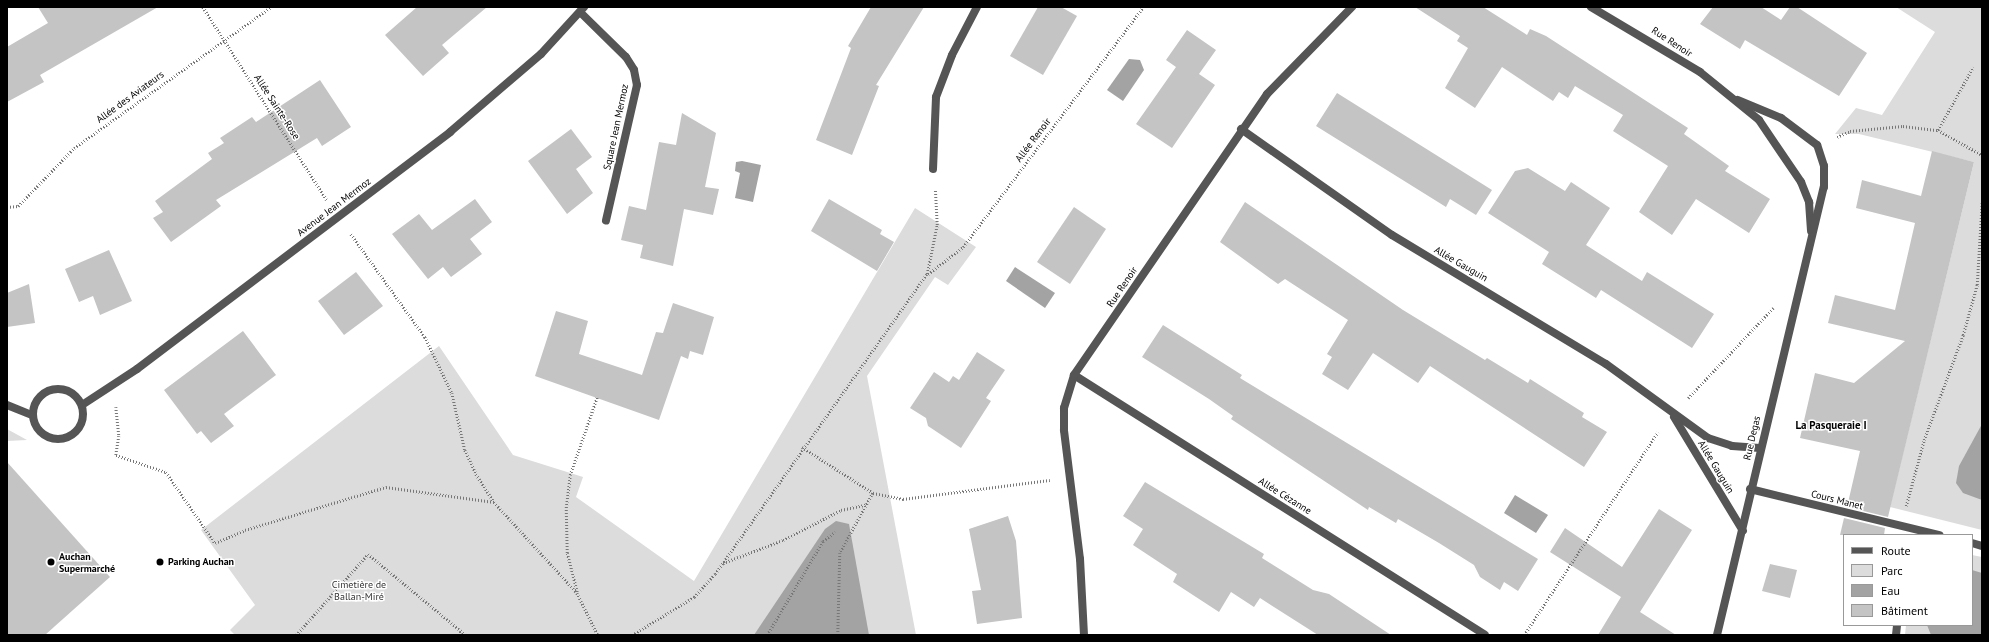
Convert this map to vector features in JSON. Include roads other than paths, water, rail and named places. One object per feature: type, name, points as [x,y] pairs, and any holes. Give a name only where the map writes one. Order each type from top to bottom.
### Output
[{"type":"street","points":[[933,169],[936,97],[952,55],[977,7]]},
{"type":"street","name":"Rue Renoir","points":[[1084,635],[1080,559],[1069,477],[1064,408],[1074,375],[1242,129],[1290,67],[1352,7]]},
{"type":"street","name":"Rue Renoir","points":[[1591,7],[1651,40],[1738,100],[1759,120],[1786,158]]},
{"type":"street","name":"Avenue Jean Mermoz","points":[[82,405],[102,392],[338,216],[499,93],[582,9]]},
{"type":"street","name":"Square Jean Mermoz","points":[[582,9],[626,57],[634,70],[636,85],[606,220]]},
{"type":"street","name":"Rue Renoir","points":[[1738,100],[1781,118],[1817,145]]},
{"type":"street","name":"Allée Gauguin","points":[[1242,129],[1392,235],[1606,364],[1646,391],[1672,414],[1708,438],[1732,446],[1760,448]]},
{"type":"street","name":"Rue Degas","points":[[1717,635],[1792,312],[1824,187],[1824,166],[1817,145]]},
{"type":"street","name":"Rue Degas","points":[[1786,158],[1809,202],[1809,247]]},
{"type":"street","name":"Allée Cézanne","points":[[1074,375],[1486,635]]},
{"type":"street","points":[[7,405],[32,415],[43,435],[66,439],[82,422],[82,405],[72,393],[49,390],[36,400],[32,415]]},
{"type":"street","name":"Allée Gauguin","points":[[1672,414],[1742,531]]},
{"type":"street","name":"Cours Manet","points":[[1750,489],[1900,526],[1918,532],[1932,534]]},
{"type":"water","points":[[1129,59],[1140,60],[1144,70],[1123,101],[1107,90]]},
{"type":"water","points":[[742,161],[761,165],[753,202],[735,198],[740,173],[735,171],[736,162]]},
{"type":"water","points":[[1015,267],[1055,293],[1045,308],[1006,281]]},
{"type":"water","points":[[1982,424],[1982,500],[1963,493],[1956,483],[1959,466]]},
{"type":"water","points":[[1515,495],[1548,515],[1536,533],[1504,513]]},
{"type":"water","points":[[836,521],[849,524],[869,635],[754,635],[825,529]]},
{"type":"water","points":[[1973,570],[1982,573],[1982,635],[1931,635],[1927,626],[1973,626]]},
{"type":"place","name":"Auchan Supermarché","points":[[51,562]]},
{"type":"place","name":"Parking Auchan","points":[[160,562]]},
{"type":"district","name":"La Pasqueraie I","points":[[1831,425]]},
{"type":"park label","name":"Cimetière de Ballan-Miré","points":[[359,590]]}]
